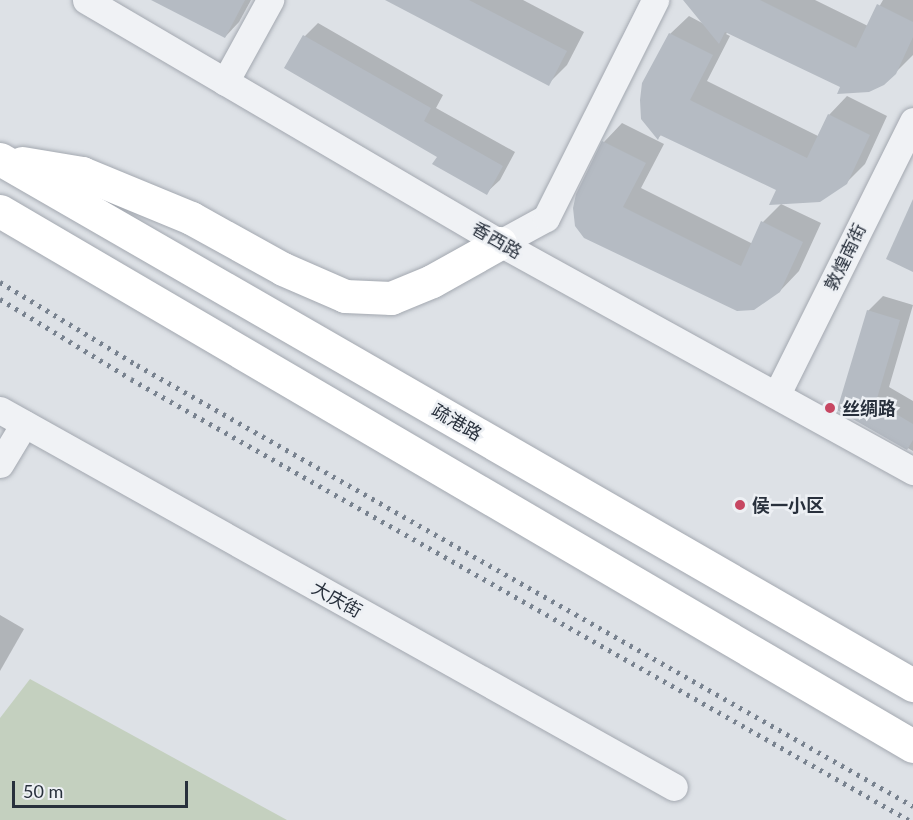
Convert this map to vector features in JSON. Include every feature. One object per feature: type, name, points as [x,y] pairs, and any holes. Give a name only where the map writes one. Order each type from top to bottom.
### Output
[{"type":"highway","points":[[0,159],[82,173],[191,218],[283,269],[345,296],[391,298],[432,281],[500,243]]},
{"type":"highway","name":"疏港路","points":[[0,159],[913,685]]},
{"type":"highway","points":[[0,211],[913,746]]},
{"type":"street","name":"香西路","points":[[86,0],[500,243],[913,471]]},
{"type":"street","points":[[225,82],[270,0]]},
{"type":"street","points":[[500,243],[546,218],[655,0]]},
{"type":"street","name":"敦煌南街","points":[[777,394],[913,121]]},
{"type":"street","name":"大庆街","points":[[0,410],[674,788]]},
{"type":"street","points":[[0,464],[24,424]]},
{"type":"green space","points":[[30,679],[287,820],[0,820],[0,718]]},
{"type":"building","points":[[151,0],[245,0],[225,38]]},
{"type":"building","points":[[385,0],[469,0],[567,51],[549,86]]},
{"type":"building","points":[[683,0],[760,0],[856,48],[877,4],[913,22],[913,37],[896,74],[884,85],[869,92],[837,94],[840,87],[725,32],[719,44]]},
{"type":"building","points":[[669,33],[713,55],[690,100],[807,158],[828,114],[870,135],[847,184],[820,202],[769,205],[776,190],[660,135],[658,140],[641,119],[640,100],[642,83]]},
{"type":"building","points":[[303,35],[431,108],[424,121],[503,166],[487,195],[432,164],[437,157],[284,68]]},
{"type":"building","points":[[602,141],[646,163],[623,207],[741,266],[761,221],[803,242],[780,292],[754,310],[737,311],[584,238],[575,226],[573,208],[576,194]]},
{"type":"building","points":[[913,199],[913,272],[886,259]]},
{"type":"building","points":[[867,310],[900,320],[876,402],[913,424],[913,440],[907,450],[837,410]]},
{"type":"railway","points":[[0,282],[137,365],[913,806]]},
{"type":"railway","points":[[0,299],[131,379],[909,820]]},
{"type":"place","name":"丝绸路","points":[[830,408]]},
{"type":"place","name":"侯一小区","points":[[740,505]]}]
